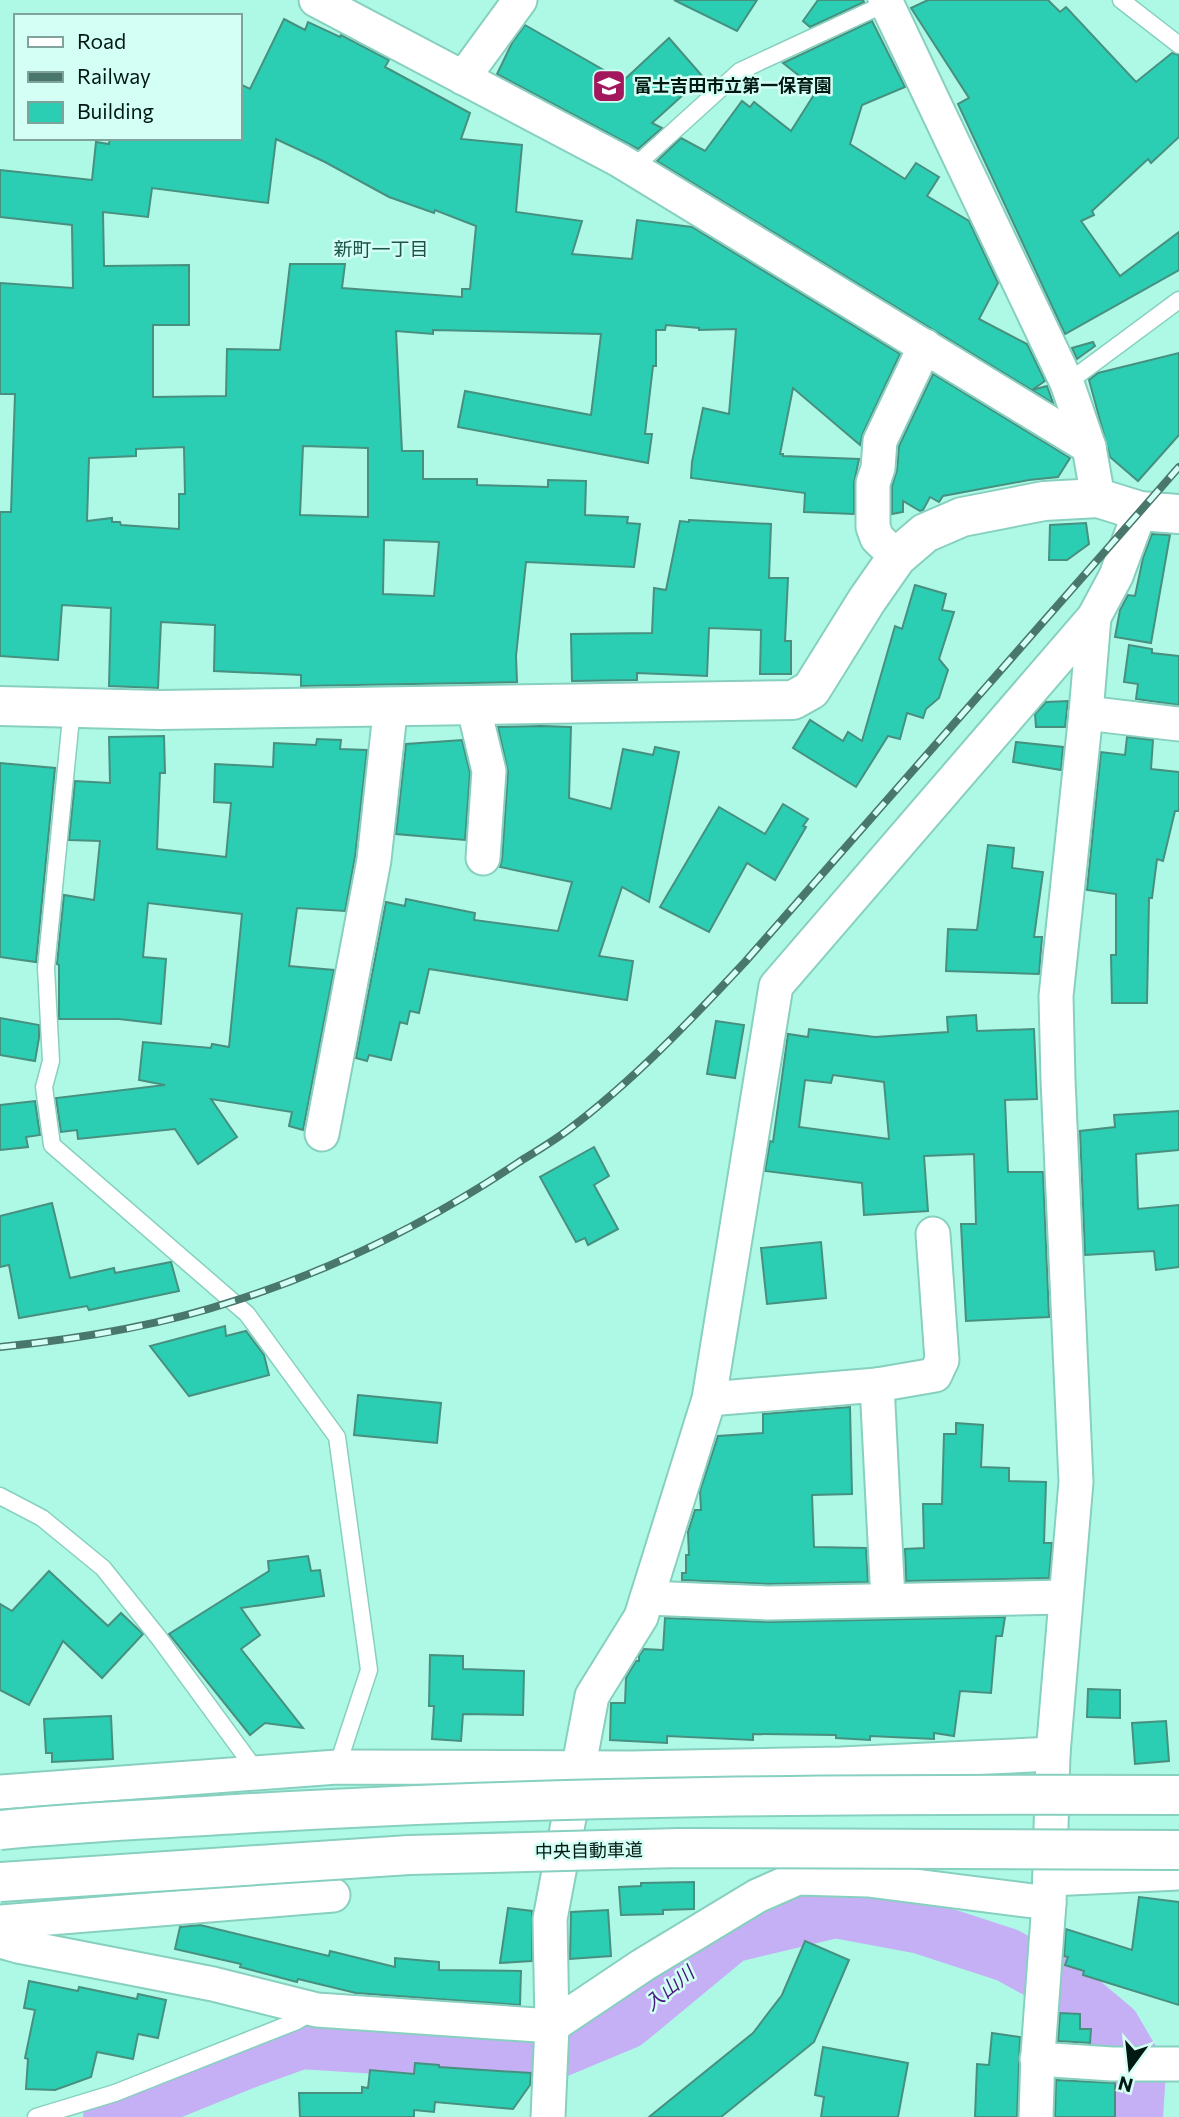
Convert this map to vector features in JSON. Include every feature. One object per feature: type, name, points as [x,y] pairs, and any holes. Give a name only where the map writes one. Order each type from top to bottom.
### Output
[{"type":"main road","points":[[0,706],[160,710],[793,700],[811,690],[897,557],[925,533],[962,517],[1044,501],[1098,498],[1163,510]]},
{"type":"main road","points":[[0,1830],[391,1805],[961,1794],[1179,1795]]},
{"type":"main road","name":"中央自動車道","points":[[0,1882],[409,1855],[679,1849],[1179,1850]]},
{"type":"street","points":[[316,0],[633,168],[1089,447]]},
{"type":"street","points":[[463,78],[520,0]]},
{"type":"street","points":[[888,1],[1067,383],[1089,447],[1098,498]]},
{"type":"street","points":[[897,557],[877,538],[873,527],[873,483],[880,441],[925,346]]},
{"type":"street","points":[[551,2116],[550,1919],[592,1696],[641,1617],[709,1399],[776,986],[1094,617],[1116,576],[1163,510]]},
{"type":"street","points":[[1036,2117],[1037,2059],[1050,1891],[1053,1754],[1076,1482],[1056,996],[1094,617]]},
{"type":"street","points":[[473,705],[489,771],[483,858]]},
{"type":"street","points":[[322,1134],[374,860],[389,722],[387,706]]},
{"type":"street","points":[[1086,713],[1179,724]]},
{"type":"street","points":[[709,1399],[877,1385],[935,1375],[942,1360],[933,1234]]},
{"type":"street","points":[[877,1385],[888,1600]]},
{"type":"street","points":[[647,1598],[768,1603],[1065,1597]]},
{"type":"street","points":[[0,1792],[337,1767],[841,1764],[1053,1754]]},
{"type":"street","points":[[0,1941],[213,1984],[317,2010],[551,2044],[643,1965],[757,1896],[798,1878],[1050,1891],[1179,1873]]},
{"type":"street","points":[[0,1922],[333,1895]]},
{"type":"street","points":[[1037,2059],[1164,2064]]},
{"type":"lane","points":[[1121,0],[1179,45]]},
{"type":"lane","points":[[633,168],[740,71],[888,1]]},
{"type":"lane","points":[[1067,383],[1179,300]]},
{"type":"lane","points":[[72,708],[46,968],[51,1060],[44,1087],[52,1145],[247,1314],[337,1437],[369,1671],[337,1767]]},
{"type":"lane","points":[[0,1496],[42,1518],[103,1568],[159,1637],[257,1772]]},
{"type":"lane","points":[[36,2117],[116,2093],[297,2021],[317,2010]]},
{"type":"building","points":[[674,0],[757,0],[737,31]]},
{"type":"building","points":[[818,0],[864,2],[810,27],[803,21]]},
{"type":"building","points":[[928,0],[1048,0],[1060,12],[1066,7],[1136,82],[1172,53],[1179,55],[1179,137],[1151,163],[1148,159],[1092,211],[1094,215],[1081,221],[1120,276],[1179,232],[1179,270],[1065,334],[958,104],[969,98],[911,8]]},
{"type":"building","points":[[284,19],[305,30],[308,22],[340,37],[341,35],[389,60],[385,67],[470,113],[461,139],[522,145],[516,212],[582,221],[572,254],[632,259],[637,220],[692,227],[900,354],[860,445],[793,388],[780,454],[859,459],[854,483],[854,514],[804,512],[805,493],[691,478],[703,408],[729,414],[736,329],[699,330],[666,325],[665,330],[656,330],[656,366],[653,366],[645,434],[652,434],[648,463],[458,427],[465,391],[591,415],[601,334],[433,330],[433,334],[396,331],[402,451],[423,451],[423,479],[477,479],[477,485],[548,487],[548,480],[586,481],[585,515],[628,517],[627,523],[640,524],[634,567],[526,562],[516,656],[517,682],[301,686],[301,675],[214,671],[215,625],[161,622],[158,688],[109,686],[111,608],[62,605],[58,660],[0,656],[0,512],[11,512],[15,394],[0,394],[0,283],[73,288],[72,225],[0,217],[0,170],[92,180],[96,142],[109,144],[110,140],[242,140],[242,85],[250,89]],"holes":[[[276,139],[389,197],[434,213],[435,210],[476,226],[470,289],[462,289],[462,297],[342,288],[345,264],[290,264],[280,350],[227,349],[226,396],[153,397],[153,325],[189,325],[189,265],[104,266],[103,212],[148,217],[152,188],[268,203]],[[303,446],[368,448],[368,517],[300,515]],[[184,447],[185,494],[179,494],[179,529],[121,525],[120,522],[112,522],[112,518],[87,521],[89,458],[136,456],[136,449]],[[384,540],[439,542],[434,596],[383,594]]]},
{"type":"building","points":[[872,21],[905,87],[862,105],[850,144],[905,179],[916,163],[939,177],[927,196],[969,221],[998,283],[979,319],[1027,344],[1045,381],[1032,390],[1047,386],[1053,403],[657,161],[681,138],[705,151],[742,101],[750,107],[754,102],[791,131],[817,90],[783,63]]},
{"type":"building","points":[[525,25],[623,81],[669,38],[703,77],[652,123],[662,128],[638,149],[497,74],[512,43]]},
{"type":"building","points":[[1093,342],[1095,346],[1077,359],[1072,348]]},
{"type":"building","points":[[1179,353],[1179,435],[1138,481],[1110,457],[1089,380],[1098,373]]},
{"type":"building","points":[[933,374],[1070,458],[1058,477],[943,496],[939,502],[930,497],[920,511],[903,501],[903,512],[892,514],[892,486],[897,470],[899,446]]},
{"type":"building","points":[[680,521],[771,524],[769,578],[788,578],[785,641],[791,641],[791,674],[760,674],[761,630],[709,628],[707,676],[637,673],[637,680],[572,681],[571,634],[652,633],[654,588],[666,590]]},
{"type":"building","points":[[1086,523],[1089,544],[1067,560],[1049,560],[1050,525]]},
{"type":"building","points":[[1152,534],[1170,535],[1151,643],[1115,637],[1120,610],[1128,595],[1135,596],[1143,558]]},
{"type":"building","points":[[915,585],[946,594],[942,610],[954,612],[939,659],[948,670],[939,698],[926,709],[923,718],[907,713],[900,739],[888,736],[856,787],[793,748],[810,720],[843,741],[848,732],[862,741],[895,626],[902,629]]},
{"type":"building","points":[[1129,645],[1152,649],[1152,653],[1179,656],[1179,705],[1136,699],[1138,684],[1124,682]]},
{"type":"building","points":[[1068,701],[1065,727],[1036,727],[1035,714],[1046,702]]},
{"type":"building","points":[[498,727],[571,727],[569,798],[611,809],[623,749],[653,755],[655,747],[679,752],[649,902],[622,887],[599,956],[633,961],[627,1000],[429,969],[419,1013],[410,1011],[407,1024],[400,1022],[391,1060],[369,1055],[367,1061],[356,1058],[386,902],[405,906],[406,899],[475,913],[474,920],[558,931],[572,882],[500,867],[508,772]]},
{"type":"building","points":[[164,736],[165,773],[160,773],[157,849],[226,857],[231,803],[214,802],[215,764],[273,767],[274,743],[316,745],[317,739],[341,740],[340,749],[367,750],[355,857],[345,911],[297,908],[289,966],[334,970],[303,1130],[289,1126],[292,1112],[211,1099],[237,1137],[198,1164],[175,1129],[78,1139],[77,1130],[61,1132],[56,1098],[165,1085],[139,1080],[143,1042],[229,1047],[242,914],[148,903],[143,957],[166,959],[161,1024],[119,1019],[59,1019],[57,964],[64,895],[94,900],[100,841],[69,840],[75,781],[110,783],[109,737]]},
{"type":"building","points":[[1127,737],[1153,740],[1151,769],[1179,772],[1179,811],[1175,811],[1163,861],[1157,859],[1152,898],[1149,898],[1147,1003],[1112,1003],[1111,955],[1116,955],[1116,894],[1087,890],[1101,752],[1125,755]]},
{"type":"building","points":[[462,740],[470,773],[465,840],[396,834],[406,744]]},
{"type":"building","points":[[1016,742],[1063,747],[1061,770],[1013,762]]},
{"type":"building","points":[[0,763],[55,768],[36,962],[0,957]]},
{"type":"building","points":[[783,804],[808,819],[775,880],[747,863],[709,932],[660,907],[719,807],[765,834]]},
{"type":"building","points":[[988,845],[1014,848],[1012,868],[1043,872],[1034,937],[1042,937],[1039,974],[946,971],[948,929],[977,930]]},
{"type":"building","points":[[976,1015],[977,1031],[1034,1029],[1037,1099],[1005,1100],[1008,1172],[1043,1172],[1049,1317],[966,1321],[961,1224],[976,1224],[974,1154],[924,1156],[928,1211],[864,1215],[862,1183],[765,1171],[770,1141],[773,1142],[788,1034],[808,1037],[809,1029],[875,1037],[948,1032],[947,1017]],"holes":[[[833,1075],[884,1082],[889,1139],[799,1127],[805,1080],[831,1083]]]},
{"type":"building","points":[[0,1018],[39,1025],[35,1061],[0,1055]]},
{"type":"building","points":[[716,1021],[744,1025],[735,1078],[707,1074]]},
{"type":"building","points":[[35,1101],[40,1135],[26,1137],[28,1147],[0,1150],[0,1105]]},
{"type":"building","points":[[1179,1111],[1179,1150],[1136,1154],[1138,1209],[1179,1205],[1179,1267],[1156,1270],[1154,1251],[1085,1255],[1080,1131],[1115,1127],[1114,1115]]},
{"type":"building","points":[[594,1147],[609,1176],[594,1185],[618,1229],[588,1245],[585,1238],[576,1242],[540,1177]]},
{"type":"building","points":[[52,1203],[70,1278],[114,1268],[115,1273],[171,1262],[179,1291],[89,1310],[87,1306],[19,1318],[9,1265],[0,1267],[0,1216]]},
{"type":"building","points":[[821,1242],[826,1298],[767,1304],[761,1248]]},
{"type":"building","points":[[225,1326],[226,1336],[246,1331],[264,1355],[269,1375],[189,1396],[150,1346]]},
{"type":"building","points":[[358,1395],[441,1403],[437,1443],[354,1435]]},
{"type":"building","points":[[850,1407],[852,1494],[812,1495],[814,1547],[866,1548],[868,1582],[768,1584],[682,1580],[682,1573],[686,1573],[686,1555],[689,1555],[688,1532],[695,1510],[701,1510],[700,1491],[718,1436],[763,1433],[763,1414]]},
{"type":"building","points":[[956,1423],[983,1425],[981,1467],[1009,1468],[1009,1481],[1046,1482],[1044,1543],[1052,1543],[1049,1578],[906,1581],[905,1549],[924,1548],[923,1504],[942,1504],[944,1434],[956,1434]]},
{"type":"building","points":[[308,1556],[311,1571],[320,1570],[324,1596],[241,1608],[260,1635],[241,1649],[303,1728],[265,1723],[250,1735],[169,1634],[269,1571],[268,1561]]},
{"type":"building","points":[[49,1571],[108,1626],[121,1613],[143,1634],[102,1678],[63,1641],[29,1705],[0,1690],[0,1604],[12,1611]]},
{"type":"building","points":[[1005,1617],[1002,1636],[996,1636],[991,1693],[960,1691],[954,1736],[934,1733],[934,1739],[870,1736],[870,1740],[836,1738],[836,1735],[753,1734],[753,1740],[667,1736],[667,1743],[610,1740],[611,1703],[625,1703],[626,1678],[644,1649],[663,1650],[665,1618],[768,1622]]},
{"type":"building","points":[[430,1655],[463,1656],[463,1669],[524,1671],[523,1715],[463,1714],[461,1741],[432,1739],[434,1706],[429,1706]]},
{"type":"building","points":[[1088,1689],[1120,1690],[1120,1718],[1087,1717]]},
{"type":"building","points":[[111,1716],[113,1759],[52,1762],[52,1753],[46,1753],[44,1719]]},
{"type":"building","points":[[1166,1721],[1169,1761],[1135,1764],[1132,1723]]},
{"type":"building","points":[[694,1882],[694,1909],[663,1910],[663,1914],[621,1915],[619,1887],[641,1886],[641,1883]]},
{"type":"building","points":[[1139,1897],[1179,1902],[1179,2005],[1083,1975],[1084,1971],[1065,1965],[1068,1957],[1064,1956],[1066,1929],[1132,1950]]},
{"type":"building","points":[[508,1908],[532,1911],[532,1961],[500,1963]]},
{"type":"building","points":[[608,1910],[611,1956],[570,1959],[571,1912]]},
{"type":"building","points":[[200,1925],[329,1956],[330,1951],[395,1967],[395,1958],[439,1962],[439,1970],[521,1971],[520,2005],[356,1993],[298,1979],[297,1982],[240,1967],[241,1964],[175,1949],[180,1927]]},
{"type":"building","points":[[805,1941],[849,1960],[814,2042],[721,2117],[649,2117],[753,2033],[782,1995]]},
{"type":"building","points":[[29,1981],[78,1991],[79,1987],[137,1999],[138,1994],[166,2000],[158,2038],[138,2034],[133,2059],[97,2052],[91,2077],[55,2090],[26,2089],[28,2059],[25,2058],[35,2010],[24,2008]]},
{"type":"building","points":[[1060,2013],[1080,2014],[1080,2029],[1091,2029],[1090,2043],[1058,2041]]},
{"type":"building","points":[[992,2033],[1020,2037],[1017,2117],[975,2117],[977,2064],[989,2065]]},
{"type":"building","points":[[823,2047],[908,2063],[898,2117],[821,2117],[824,2097],[815,2095]]},
{"type":"building","points":[[415,2063],[531,2073],[530,2085],[513,2109],[435,2102],[434,2112],[414,2110],[414,2117],[300,2117],[299,2093],[362,2093],[362,2087],[368,2088],[370,2070],[414,2074]]},
{"type":"building","points":[[1056,2080],[1115,2083],[1115,2117],[1055,2117]]},
{"type":"waterway","name":"入山川","points":[[110,2117],[301,2042],[488,2054],[555,2052],[627,2022],[731,1936],[835,1911],[921,1927],[1007,1955],[1064,1986],[1114,2028],[1139,2071],[1136,2117]]},
{"type":"railway","points":[[0,1347],[89,1336],[176,1318],[309,1274],[381,1242],[452,1204],[568,1130],[638,1071],[745,962],[1179,467]]},
{"type":"place","name":"富士吉田市立第一保育園","points":[[609,86]]},
{"type":"district","name":"新町一丁目","points":[[381,249]]}]
